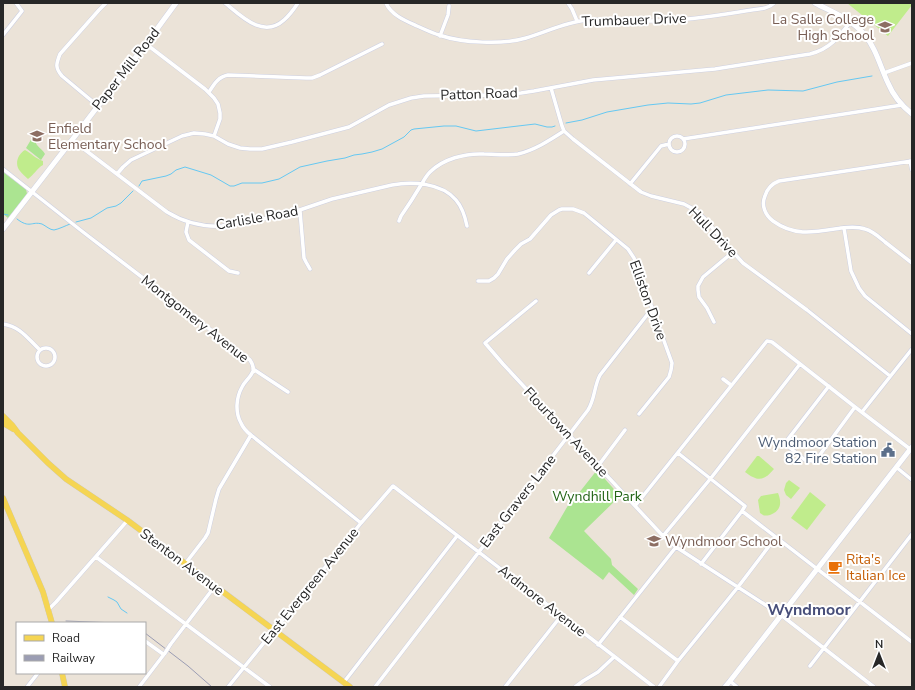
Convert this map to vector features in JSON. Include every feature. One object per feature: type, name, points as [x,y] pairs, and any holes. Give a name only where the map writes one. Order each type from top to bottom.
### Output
[{"type":"main road","name":"Paper Mill Road","points":[[3,229],[176,3]]},
{"type":"main road","points":[[815,3],[851,21],[863,33],[870,42],[893,93],[902,105],[912,114]]},
{"type":"main road","name":"Stenton Avenue","points":[[3,416],[18,433],[61,475],[127,521],[350,687]]},
{"type":"main road","name":"Stenton Avenue","points":[[3,422],[18,433]]},
{"type":"main road","points":[[725,687],[911,448]]},
{"type":"main road","points":[[4,501],[43,592],[52,622]]},
{"type":"main road","points":[[62,674],[65,687]]},
{"type":"street","points":[[3,35],[22,11],[16,3]]},
{"type":"street","points":[[98,106],[57,71],[57,62],[60,54],[106,3]]},
{"type":"street","points":[[225,3],[249,22],[257,26],[265,27],[276,25],[282,21],[298,3]]},
{"type":"street","name":"Trumbauer Drive","points":[[386,3],[389,9],[396,14],[440,36],[468,41],[504,42],[524,39],[577,21],[594,19],[660,21],[698,18],[764,8],[774,3]]},
{"type":"street","points":[[568,3],[577,21]]},
{"type":"street","points":[[440,36],[448,15],[449,6]]},
{"type":"street","name":"Patton Road","points":[[117,174],[131,160],[182,136],[198,133],[214,136],[228,144],[240,148],[250,150],[262,149],[349,127],[389,105],[411,98],[424,96],[534,92],[593,80],[715,69],[810,54],[830,45],[851,21]]},
{"type":"street","points":[[146,44],[214,98],[218,104],[220,113],[220,121],[214,136]]},
{"type":"street","points":[[208,92],[222,76],[228,74],[306,78],[320,76],[382,44]]},
{"type":"street","points":[[884,73],[912,63]]},
{"type":"street","points":[[400,221],[401,216],[426,176],[434,168],[450,160],[470,154],[506,155],[525,152],[564,131],[551,88]]},
{"type":"street","points":[[683,139],[902,105]]},
{"type":"street","name":"Hull Drive","points":[[564,131],[641,192],[650,196],[691,207],[704,218],[743,263],[807,310],[890,376]]},
{"type":"street","points":[[675,136],[680,136],[683,139],[685,147],[677,152],[669,147],[669,144],[671,139],[675,136]]},
{"type":"street","name":"Carlisle Road","points":[[72,140],[167,212],[188,222],[205,226],[222,226],[280,216],[300,211],[332,199],[406,183],[422,183],[444,191],[454,198],[463,211],[467,226]]},
{"type":"street","points":[[630,184],[661,146],[669,144]]},
{"type":"street","points":[[912,170],[911,161],[776,182],[769,187],[763,200],[764,208],[768,217],[785,228],[798,232],[811,233],[856,227],[870,231],[912,263]]},
{"type":"street","name":"Montgomery Avenue","points":[[3,169],[252,362],[253,370],[240,390],[238,396],[237,404],[240,420],[243,426],[251,436],[361,523]]},
{"type":"street","name":"Elliston Drive","points":[[478,281],[489,281],[494,278],[512,253],[521,244],[530,239],[548,217],[558,210],[573,209],[584,213],[628,249],[634,258],[672,363],[667,379],[639,414]]},
{"type":"street","points":[[300,211],[304,258],[310,269]]},
{"type":"street","points":[[188,222],[186,234],[191,242],[229,271],[238,273]]},
{"type":"street","points":[[844,228],[851,271],[859,288],[865,296],[912,334]]},
{"type":"street","points":[[589,273],[616,240]]},
{"type":"street","points":[[714,322],[708,308],[699,297],[698,286],[703,277],[732,252]]},
{"type":"street","name":"Flourtown Avenue","points":[[536,301],[485,343],[503,364],[663,536],[676,548],[781,615],[874,687]]},
{"type":"street","name":"East Gravers Lane","points":[[375,687],[591,406],[596,384],[600,375],[647,315],[653,311]]},
{"type":"street","points":[[3,324],[19,329],[40,350]]},
{"type":"street","points":[[635,506],[767,341],[772,342],[855,407],[911,448]]},
{"type":"street","points":[[45,348],[53,352],[55,358],[52,363],[44,366],[38,362],[37,356],[40,350],[45,348]]},
{"type":"street","points":[[862,412],[912,349]]},
{"type":"street","points":[[663,536],[711,478],[800,364]]},
{"type":"street","points":[[253,370],[288,392]]},
{"type":"street","points":[[723,379],[731,385]]},
{"type":"street","points":[[828,386],[788,439],[789,447],[805,460],[816,460],[855,407]]},
{"type":"street","points":[[598,466],[625,430]]},
{"type":"street","points":[[185,564],[205,538],[219,488],[251,436]]},
{"type":"street","points":[[678,453],[745,506],[701,564]]},
{"type":"street","points":[[896,467],[912,480]]},
{"type":"street","name":"Ardmore Avenue","points":[[393,486],[654,687]]},
{"type":"street","name":"East Evergreen Avenue","points":[[228,687],[361,523],[393,486]]},
{"type":"street","points":[[742,511],[912,642]]},
{"type":"street","points":[[48,610],[127,521]]},
{"type":"street","points":[[344,682],[457,536]]},
{"type":"street","points":[[659,687],[776,537]]},
{"type":"street","points":[[810,666],[911,537]]},
{"type":"street","points":[[598,644],[676,548]]},
{"type":"street","points":[[96,557],[270,687]]},
{"type":"street","points":[[139,687],[215,586]]},
{"type":"street","points":[[505,687],[560,616]]},
{"type":"street","points":[[620,617],[678,662]]},
{"type":"street","points":[[146,642],[164,654]]},
{"type":"street","points":[[575,687],[598,672],[614,657]]},
{"type":"street","points":[[27,687],[37,674]]},
{"type":"street","points":[[730,681],[737,687]]},
{"type":"green space","name":"La Salle College High School","points":[[847,3],[912,3],[912,5],[888,36]]},
{"type":"green space","points":[[32,138],[45,154],[41,160],[26,148]]},
{"type":"green space","points":[[25,150],[43,161],[43,165],[28,179],[17,165],[19,157]]},
{"type":"green space","points":[[3,172],[26,189],[27,194],[8,218],[3,214]]},
{"type":"green space","points":[[757,456],[759,456],[774,469],[767,476],[761,479],[757,479],[745,472]]},
{"type":"green space","name":"Wyndhill Park","points":[[597,470],[620,496],[584,531],[611,559],[612,565],[638,589],[634,595],[609,572],[603,580],[549,538],[570,502],[571,503]]},
{"type":"green space","points":[[789,480],[800,488],[791,499],[786,495],[784,490],[786,483]]},
{"type":"green space","points":[[810,492],[826,505],[807,530],[791,518]]},
{"type":"green space","points":[[778,493],[780,506],[778,509],[774,513],[767,516],[760,513],[758,500],[761,496]]},
{"type":"waterway","points":[[566,123],[582,120],[607,112],[648,105],[668,103],[700,103],[726,95],[768,90],[803,91],[837,82],[872,76]]},
{"type":"waterway","points":[[139,186],[142,181],[166,176],[185,167],[211,175],[230,186],[242,183],[262,183],[279,179],[300,167],[382,149],[404,137],[414,129],[456,126],[476,131],[535,124],[547,127],[555,126]]},
{"type":"waterway","points":[[76,222],[91,218],[107,208],[116,206],[133,191]]},
{"type":"waterway","points":[[3,214],[8,215]]},
{"type":"waterway","points":[[17,219],[25,224],[38,223],[54,230],[70,224]]},
{"type":"waterway","points":[[108,597],[117,602],[121,609],[127,613]]},
{"type":"railway","points":[[66,621],[92,622]]},
{"type":"railway","points":[[146,634],[188,666],[212,687]]},
{"type":"place","name":"La Salle College High School","points":[[885,27]]},
{"type":"place","name":"Enfield Elementary School","points":[[37,136]]},
{"type":"place","name":"Wyndmoor Station 82 Fire Station","points":[[888,450]]},
{"type":"place","name":"Wyndmoor School","points":[[654,541]]},
{"type":"place","name":"Rita's Italian Ice","points":[[835,567]]},
{"type":"district","name":"Wyndmoor","points":[[809,610]]}]
